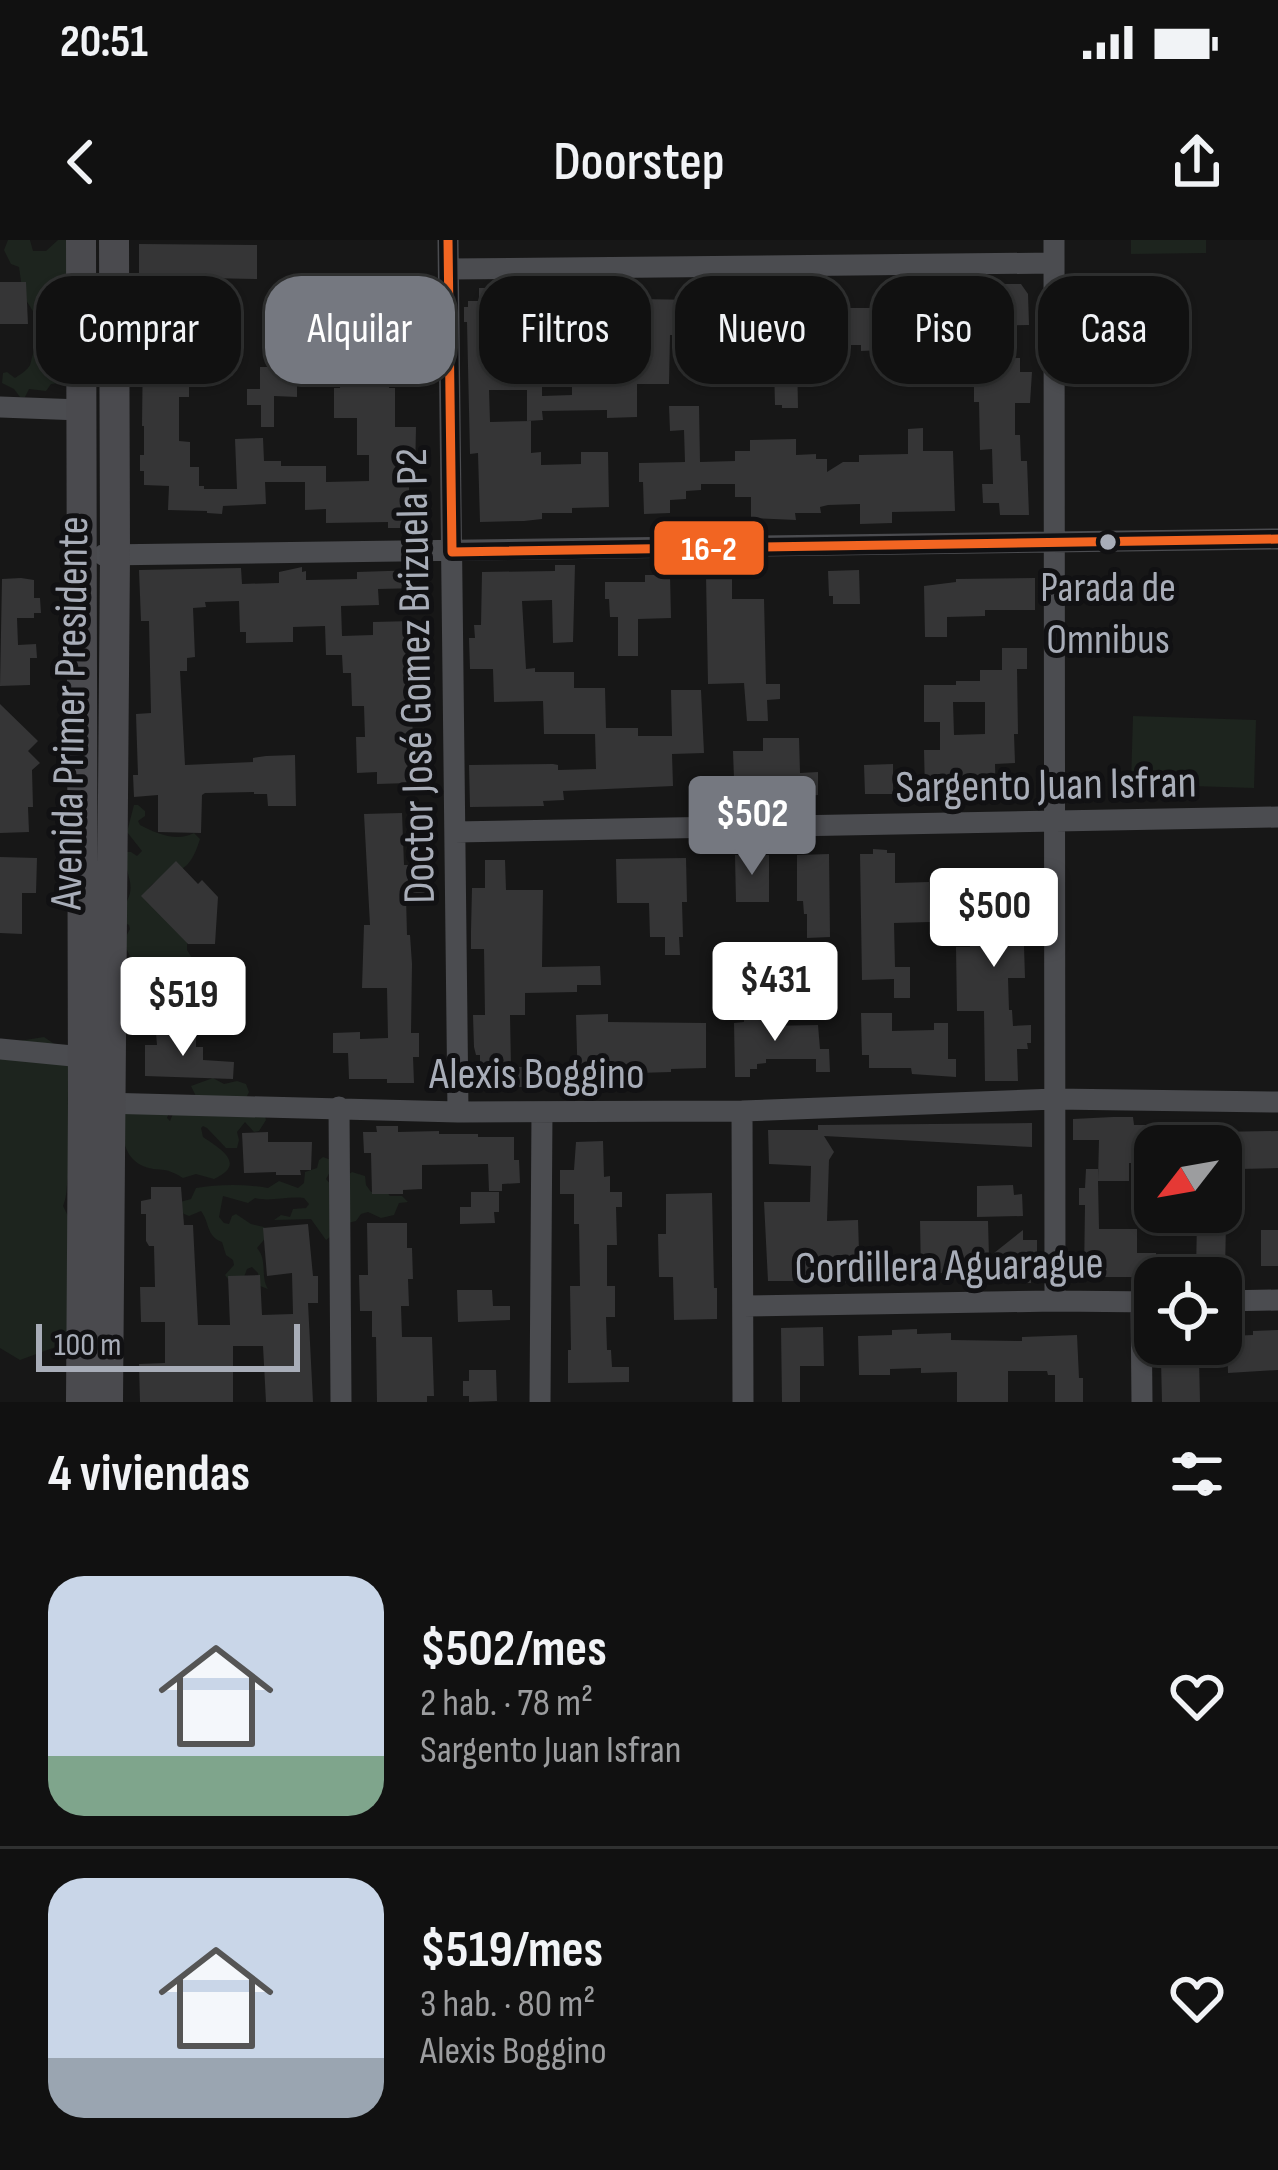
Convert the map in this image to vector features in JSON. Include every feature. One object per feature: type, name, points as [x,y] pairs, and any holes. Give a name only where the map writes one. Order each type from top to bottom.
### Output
[{"type":"main road","name":"Avenida Primer Presidente","points":[[81,240],[81,276]]},
{"type":"main road","name":"Avenida Primer Presidente","points":[[115,240],[115,276]]},
{"type":"main road","name":"Avenida Primer Presidente","points":[[80,384],[82,1057],[96,1103],[108,1402]]},
{"type":"main road","name":"Avenida Primer Presidente","points":[[81,1402],[116,554],[115,384]]},
{"type":"street","name":"Doctor José Gomez Brizuela P2","points":[[448,240],[458,1112]]},
{"type":"street","points":[[449,269],[1054,252],[1054,1300]]},
{"type":"street","points":[[0,407],[80,410]]},
{"type":"street","points":[[82,556],[1278,539]]},
{"type":"street","name":"Sargento Juan Isfran","points":[[455,832],[1278,818]]},
{"type":"street","points":[[0,1049],[82,1057]]},
{"type":"street","name":"Alexis Boggino","points":[[96,1103],[542,1112],[742,1111],[1054,1099],[1278,1102]]},
{"type":"street","points":[[339,1108],[341,1402]]},
{"type":"street","points":[[742,1111],[743,1402]]},
{"type":"street","points":[[540,1402],[542,1112]]},
{"type":"street","points":[[1242,1301],[1278,1300]]},
{"type":"street","name":"Cordillera Aguarague","points":[[743,1306],[1134,1302]]},
{"type":"street","points":[[1142,1402],[1144,1365]]},
{"type":"shaded area","points":[[8,240],[30,240],[33,251],[46,251],[58,240],[71,240],[68,276],[36,276],[36,315],[23,295],[19,267],[11,264],[4,250]]},
{"type":"shaded area","points":[[1131,240],[1206,240],[1206,253],[1131,254]]},
{"type":"shaded area","points":[[36,347],[36,384],[51,384],[46,391],[29,389],[20,397],[2,383],[3,373],[15,378],[29,367]]},
{"type":"shaded area","points":[[1133,716],[1256,720],[1254,788],[1131,784]]},
{"type":"shaded area","points":[[134,805],[145,811],[140,825],[174,837],[194,833],[200,839],[190,862],[148,889],[149,903],[187,940],[194,961],[183,968],[148,963],[144,978],[157,995],[146,1002],[134,994],[129,980],[143,963],[131,958],[123,942],[130,929],[122,922],[131,888],[127,852],[137,856],[142,851],[127,832]]},
{"type":"shaded area","points":[[44,1037],[72,1056],[75,1162],[63,1206],[73,1226],[67,1244],[72,1258],[72,1341],[20,1360],[0,1348],[0,1044]]},
{"type":"shaded area","points":[[213,1078],[224,1084],[246,1084],[245,1100],[266,1120],[254,1132],[245,1122],[237,1132],[237,1148],[226,1148],[207,1128],[201,1128],[203,1137],[227,1156],[229,1168],[214,1179],[196,1174],[183,1178],[136,1162],[124,1142],[126,1110],[171,1107],[170,1121],[177,1104],[197,1098],[191,1086]]},
{"type":"shaded area","points":[[323,1157],[331,1160],[326,1179],[332,1186],[352,1172],[365,1176],[371,1192],[384,1189],[408,1202],[399,1203],[394,1215],[361,1214],[326,1240],[311,1219],[274,1220],[281,1215],[290,1217],[293,1209],[306,1208],[309,1204],[304,1198],[255,1198],[248,1203],[223,1196],[219,1217],[224,1223],[229,1224],[236,1214],[264,1227],[268,1235],[257,1248],[268,1289],[260,1286],[252,1267],[244,1277],[228,1279],[225,1275],[234,1265],[222,1242],[211,1233],[201,1211],[189,1216],[182,1213],[180,1202],[191,1199],[196,1188],[268,1188],[279,1181],[298,1188],[305,1172],[317,1168]]},
{"type":"building","points":[[139,244],[257,245],[257,279],[139,276]]},
{"type":"building","points":[[0,282],[26,282],[28,324],[0,324]]},
{"type":"building","points":[[1014,284],[1021,284],[1028,294],[1029,325],[1014,325]]},
{"type":"building","points":[[651,299],[675,300],[669,384],[651,384]]},
{"type":"building","points":[[468,301],[479,301],[479,384],[542,384],[542,396],[572,395],[572,384],[637,384],[637,417],[607,418],[607,410],[542,411],[543,420],[527,421],[527,390],[489,390],[490,422],[531,421],[531,453],[541,452],[541,465],[581,464],[581,452],[608,452],[609,507],[542,513],[542,519],[480,522],[478,453],[470,454],[464,322]]},
{"type":"building","points":[[848,308],[872,308],[872,350],[848,345]]},
{"type":"building","points":[[1014,358],[1020,358],[1020,372],[1032,372],[1030,403],[1015,403],[1015,435],[1020,435],[1021,461],[1027,461],[1029,515],[1000,515],[999,503],[983,503],[982,484],[993,484],[992,449],[980,450],[974,387],[954,387],[1014,384]]},
{"type":"building","points":[[260,367],[265,367],[265,384],[297,384],[297,397],[274,396],[274,427],[261,427],[261,405],[247,405],[247,389],[260,389]]},
{"type":"building","points":[[143,384],[189,384],[189,397],[179,397],[179,441],[190,442],[190,467],[199,467],[199,486],[204,489],[237,489],[235,439],[263,438],[264,461],[281,461],[281,466],[326,466],[326,482],[369,481],[369,455],[357,455],[357,418],[334,418],[334,388],[389,384],[395,388],[395,427],[416,427],[409,507],[416,507],[416,522],[409,522],[409,528],[388,528],[388,522],[326,523],[326,509],[305,510],[305,482],[265,482],[266,504],[223,506],[222,514],[168,510],[169,486],[144,485]]},
{"type":"building","points":[[774,384],[798,384],[798,408],[775,405]]},
{"type":"building","points":[[669,406],[699,406],[700,462],[735,461],[735,451],[750,451],[750,440],[796,439],[796,455],[827,459],[827,472],[843,462],[859,462],[859,455],[908,454],[908,429],[923,428],[923,451],[953,451],[955,511],[892,512],[892,523],[860,524],[860,504],[828,505],[820,507],[821,513],[795,513],[796,520],[751,518],[751,497],[735,497],[735,484],[701,484],[701,490],[686,491],[686,499],[670,500],[670,513],[644,514],[639,463],[685,462],[684,430],[670,431]]},
{"type":"building","points":[[555,565],[575,565],[573,642],[553,643],[552,600],[522,601],[526,669],[574,672],[574,688],[605,688],[606,728],[638,728],[638,736],[672,736],[671,690],[701,690],[704,753],[672,754],[673,786],[563,791],[564,800],[543,801],[544,806],[470,807],[469,765],[553,764],[558,770],[596,769],[595,734],[544,734],[543,701],[494,702],[493,669],[470,669],[469,638],[475,638],[474,625],[481,625],[482,572],[555,571]]},
{"type":"building","points":[[302,567],[306,580],[419,570],[419,588],[378,589],[379,605],[341,606],[342,636],[373,635],[373,622],[413,621],[418,667],[415,687],[411,687],[409,783],[377,784],[377,772],[357,773],[356,737],[365,737],[364,706],[352,706],[351,673],[343,673],[342,655],[326,655],[325,626],[293,627],[293,642],[246,643],[246,632],[240,632],[239,601],[205,602],[206,607],[193,608],[195,657],[187,658],[187,671],[180,671],[185,765],[295,755],[296,806],[268,806],[267,794],[254,792],[205,793],[201,833],[158,832],[158,795],[134,797],[136,714],[151,713],[149,621],[141,621],[139,570],[241,568],[242,584],[279,583],[279,572]]},
{"type":"building","points":[[859,570],[860,604],[833,604],[828,571]]},
{"type":"building","points":[[732,574],[732,599],[764,599],[766,684],[780,684],[780,699],[767,700],[768,721],[747,721],[744,683],[708,684],[706,575]]},
{"type":"building","points":[[645,575],[670,575],[671,618],[638,619],[638,656],[618,656],[618,617],[610,617],[605,582],[645,582]]},
{"type":"building","points":[[1035,578],[1035,610],[985,610],[985,616],[947,617],[947,637],[925,637],[924,586],[956,579]]},
{"type":"building","points":[[2,579],[34,580],[34,598],[40,598],[41,613],[17,618],[18,645],[36,644],[37,658],[30,658],[30,685],[0,686]]},
{"type":"building","points":[[1002,648],[1027,648],[1027,669],[1017,669],[1015,763],[995,764],[996,802],[957,802],[957,791],[925,791],[924,750],[940,750],[940,722],[924,722],[924,685],[980,681],[980,670],[1002,670]],"holes":[[[953,702],[985,702],[985,734],[954,735]]]},
{"type":"building","points":[[0,704],[38,741],[28,751],[40,763],[32,770],[29,832],[0,833]]},
{"type":"building","points":[[763,738],[799,738],[800,773],[818,772],[818,795],[782,798],[782,785],[755,785],[755,797],[704,799],[703,779],[734,779],[733,751],[763,751]]},
{"type":"building","points":[[893,764],[893,794],[865,794],[864,765]]},
{"type":"building","points":[[402,813],[404,865],[424,865],[425,896],[406,897],[411,1033],[419,1033],[414,1083],[349,1079],[348,1053],[333,1053],[333,1033],[388,1038],[387,988],[362,988],[364,925],[370,925],[364,814]]},
{"type":"building","points":[[873,849],[895,853],[895,883],[929,882],[930,922],[894,923],[895,967],[910,967],[910,998],[894,998],[894,979],[862,980],[860,854],[873,854]]},
{"type":"building","points":[[829,854],[830,937],[807,938],[807,914],[803,901],[797,901],[797,855]]},
{"type":"building","points":[[735,855],[769,855],[769,902],[736,902]]},
{"type":"building","points":[[0,857],[37,858],[36,893],[22,893],[22,934],[0,933]]},
{"type":"building","points":[[686,858],[687,902],[682,902],[680,955],[665,955],[665,937],[650,937],[649,903],[617,903],[616,859]]},
{"type":"building","points":[[485,860],[505,860],[506,890],[543,890],[542,967],[600,966],[601,985],[577,985],[577,992],[525,993],[525,1015],[510,1015],[511,1067],[532,1067],[532,1087],[480,1087],[473,1015],[485,1015],[484,949],[471,949],[471,931],[472,888],[485,888]]},
{"type":"building","points":[[176,861],[218,897],[215,944],[188,944],[141,896]]},
{"type":"building","points":[[1025,883],[1025,978],[1008,978],[1009,1010],[1013,1026],[1031,1025],[1031,1043],[1028,1049],[1017,1049],[1018,1081],[985,1081],[984,1011],[957,1011],[956,947],[970,947],[969,916],[956,916],[956,886]]},
{"type":"building","points":[[765,1012],[765,1026],[818,1025],[820,1049],[829,1049],[830,1072],[816,1072],[816,1059],[766,1059],[757,1069],[750,1069],[750,1077],[735,1077],[734,1023],[744,1022],[744,1013]]},
{"type":"building","points":[[861,1013],[892,1013],[892,1031],[934,1030],[934,1023],[948,1023],[948,1059],[956,1059],[956,1077],[912,1074],[911,1068],[869,1068],[869,1055],[862,1055]]},
{"type":"building","points":[[608,1014],[608,1022],[706,1023],[706,1068],[602,1074],[602,1087],[578,1088],[576,1015]]},
{"type":"building","points":[[156,1033],[196,1033],[203,1060],[234,1062],[233,1079],[145,1076],[145,1045],[157,1045]]},
{"type":"building","points":[[1133,1117],[1134,1163],[1129,1163],[1129,1181],[1098,1181],[1099,1229],[1134,1229],[1137,1253],[1156,1253],[1156,1257],[1134,1257],[1134,1277],[1084,1277],[1085,1205],[1079,1205],[1079,1188],[1085,1188],[1086,1169],[1098,1169],[1098,1180],[1099,1140],[1073,1140],[1073,1119]]},
{"type":"building","points":[[1032,1123],[1032,1147],[824,1136],[834,1152],[829,1160],[827,1221],[858,1220],[860,1282],[829,1283],[829,1276],[768,1281],[764,1202],[810,1202],[811,1166],[769,1164],[768,1130],[818,1130],[818,1125]]},
{"type":"building","points":[[376,1126],[398,1126],[398,1132],[514,1137],[520,1183],[489,1191],[488,1164],[422,1165],[422,1189],[372,1194],[371,1153],[364,1153],[363,1132],[377,1132]]},
{"type":"building","points":[[1278,1131],[1278,1168],[1242,1169],[1242,1132]]},
{"type":"building","points":[[268,1132],[268,1142],[312,1142],[311,1170],[300,1170],[301,1175],[244,1173],[242,1133]]},
{"type":"building","points":[[603,1141],[604,1177],[610,1176],[610,1192],[622,1192],[622,1207],[616,1207],[617,1245],[607,1245],[607,1286],[615,1286],[615,1317],[606,1317],[607,1350],[611,1350],[612,1367],[629,1367],[629,1382],[568,1383],[570,1286],[580,1286],[579,1224],[574,1224],[574,1194],[560,1194],[560,1170],[574,1170],[576,1142]]},
{"type":"building","points":[[1013,1185],[1014,1195],[1022,1194],[1023,1216],[977,1217],[977,1186]]},
{"type":"building","points":[[151,1187],[181,1187],[184,1225],[193,1225],[198,1325],[230,1325],[228,1276],[260,1275],[262,1315],[293,1314],[292,1273],[267,1276],[263,1228],[308,1224],[313,1276],[318,1276],[318,1303],[308,1303],[313,1402],[266,1402],[263,1346],[233,1346],[233,1402],[140,1402],[139,1364],[165,1363],[165,1322],[141,1322],[140,1287],[155,1287],[154,1246],[146,1241],[146,1214],[141,1214],[141,1201],[151,1199]]},
{"type":"building","points":[[471,1192],[499,1192],[495,1223],[460,1224],[460,1207],[471,1207]]},
{"type":"building","points":[[712,1193],[717,1319],[674,1320],[673,1277],[659,1277],[658,1234],[666,1234],[666,1194]]},
{"type":"building","points":[[920,1221],[988,1221],[989,1257],[1023,1230],[1023,1240],[1037,1240],[1031,1283],[958,1282],[958,1273],[921,1273]]},
{"type":"building","points":[[367,1223],[407,1223],[413,1279],[408,1279],[409,1306],[401,1306],[402,1337],[432,1337],[434,1396],[427,1396],[427,1402],[377,1402],[372,1311],[360,1311],[359,1275],[368,1275]]},
{"type":"building","points":[[1261,1230],[1278,1230],[1278,1266],[1261,1266]]},
{"type":"building","points":[[1197,1233],[1226,1233],[1225,1257],[1196,1257]]},
{"type":"building","points":[[457,1290],[492,1290],[493,1306],[510,1306],[510,1320],[458,1322]]},
{"type":"building","points":[[823,1327],[824,1366],[800,1366],[800,1402],[782,1402],[781,1328]]},
{"type":"building","points":[[917,1329],[917,1334],[951,1333],[951,1340],[1022,1341],[1022,1337],[1077,1335],[1083,1402],[1055,1402],[1055,1375],[1047,1371],[1008,1371],[1008,1402],[957,1402],[957,1372],[921,1373],[921,1368],[859,1375],[858,1336]]},
{"type":"building","points":[[1278,1330],[1278,1370],[1228,1373],[1228,1365],[1242,1365],[1242,1335],[1253,1335],[1253,1331]]},
{"type":"building","points":[[1161,1365],[1199,1365],[1200,1402],[1162,1402]]},
{"type":"building","points":[[469,1370],[496,1370],[497,1401],[469,1402],[469,1396],[463,1396]]},
{"type":"transit line","name":"16-2","points":[[448,240],[452,552],[1278,539]]},
{"type":"place","name":"Parada de Omnibus","points":[[1108,542]]}]
